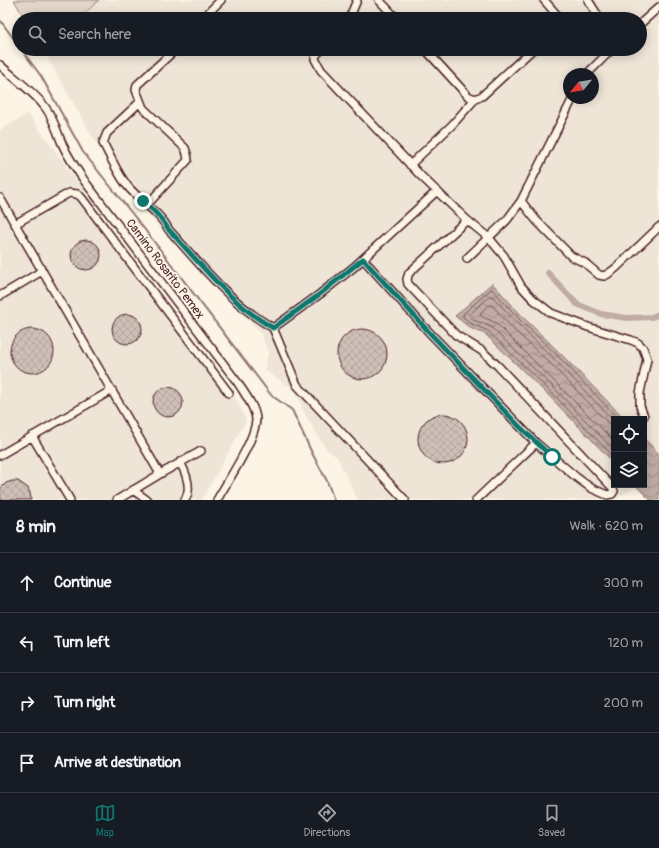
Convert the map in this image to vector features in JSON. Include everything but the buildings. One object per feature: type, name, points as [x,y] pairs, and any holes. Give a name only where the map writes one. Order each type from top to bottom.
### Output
[{"type":"street","points":[[209,12],[221,0]]},
{"type":"street","points":[[352,12],[357,0]]},
{"type":"street","points":[[379,0],[390,12]]},
{"type":"street","points":[[544,0],[554,12]]},
{"type":"street","points":[[588,0],[596,12]]},
{"type":"street","points":[[647,18],[659,7]]},
{"type":"street","points":[[147,205],[188,160],[188,154],[184,148],[143,108],[136,90],[137,85],[168,56]]},
{"type":"street","points":[[316,56],[315,59],[321,70],[410,165],[467,220],[489,238],[504,256],[521,286],[533,299],[551,313],[588,327],[631,340],[638,343],[643,348],[647,359],[640,392],[640,406],[644,416]]},
{"type":"street","points":[[431,56],[468,96],[475,99]]},
{"type":"street","points":[[410,165],[452,125],[475,99],[482,96],[525,56]]},
{"type":"street","points":[[594,68],[605,56]]},
{"type":"street","name":"Camino Rosarito Pemex","points":[[0,65],[35,96],[46,108],[72,163],[238,383],[251,404],[256,419],[254,430],[217,500]]},
{"type":"street","points":[[140,102],[107,132],[104,143],[124,181],[159,215],[169,230],[231,297],[251,314],[273,328],[297,385],[406,500]]},
{"type":"street","points":[[467,258],[507,220],[521,201],[570,104]]},
{"type":"street","points":[[273,328],[320,294],[363,259],[438,191]]},
{"type":"street","points":[[15,224],[68,193],[77,194],[81,197],[229,393]]},
{"type":"street","points":[[0,198],[160,474]]},
{"type":"street","points":[[521,201],[536,220],[571,256],[585,263],[599,275],[604,276],[616,268],[659,227]]},
{"type":"street","points":[[363,259],[428,331],[536,443],[591,488],[607,495],[613,493],[612,487],[498,366],[482,351],[456,335],[408,284],[407,279],[409,272],[467,220]]},
{"type":"street","points":[[0,296],[42,271]]},
{"type":"street","points":[[0,455],[112,390]]},
{"type":"street","points":[[32,436],[70,500]]},
{"type":"street","points":[[476,500],[536,443]]},
{"type":"street","points":[[117,500],[180,462],[201,452]]},
{"type":"street","points":[[180,462],[186,473],[188,485],[185,500]]},
{"type":"street","points":[[133,490],[147,500]]},
{"type":"shaded area","points":[[14,0],[99,0],[86,12],[21,12]]},
{"type":"shaded area","points":[[100,0],[659,0],[659,474],[647,481],[647,416],[611,416],[611,488],[635,488],[617,498],[575,500],[358,500],[337,457],[326,449],[304,413],[296,391],[264,370],[268,353],[262,335],[122,188],[46,56],[647,56],[647,12],[87,12]]},
{"type":"shaded area","points":[[28,114],[237,400],[246,421],[202,500],[0,500],[0,130]]},
{"type":"water","points":[[492,283],[524,318],[622,416],[611,416],[611,460],[550,397],[485,334],[470,328],[455,316]]},
{"type":"water","points":[[647,441],[659,454],[659,500],[650,500],[638,488],[647,488]]},
{"type":"waterway","points":[[0,20],[12,36]]},
{"type":"waterway","points":[[26,56],[41,76],[83,152],[142,226],[271,395],[292,410],[327,481],[334,500]]},
{"type":"waterway","points":[[548,273],[577,304],[601,314],[627,318],[652,317],[659,314]]},
{"type":"route","points":[[143,201],[159,215],[169,230],[231,297],[251,314],[273,328],[354,268],[363,259],[428,331],[520,427],[552,457]]}]
